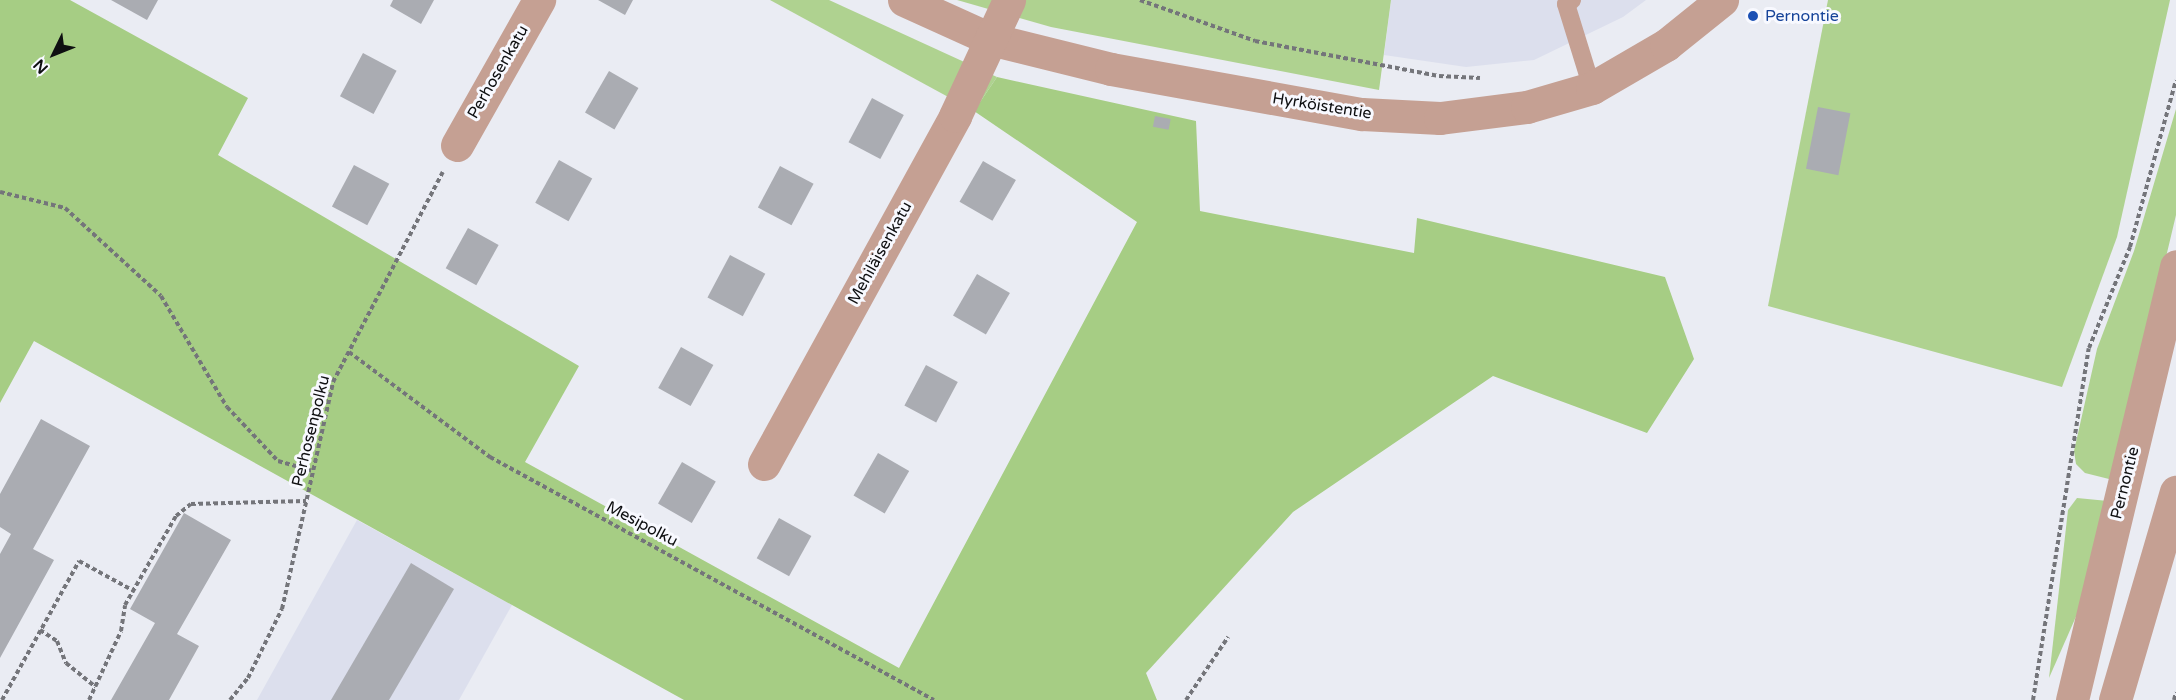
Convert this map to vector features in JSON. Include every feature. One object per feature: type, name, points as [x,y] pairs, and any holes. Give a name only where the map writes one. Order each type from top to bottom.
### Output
[{"type":"street","name":"Perhosenkatu","points":[[457,145],[539,0]]},
{"type":"street","name":"Hyrköistentie","points":[[904,0],[990,39],[1111,69],[1362,114],[1477,116],[1592,88],[1666,45],[1722,0]]},
{"type":"street","name":"Mehiläisenkatu","points":[[764,464],[955,116],[1009,0]]},
{"type":"street","name":"Pernontie","points":[[2072,700],[2176,266]]},
{"type":"street","points":[[2115,700],[2165,582],[2176,492]]},
{"type":"street","points":[[2104,570],[2165,582]]},
{"type":"lane","points":[[1572,0],[1566,4],[1592,88]]},
{"type":"path","points":[[1140,0],[1255,41],[1439,76],[1491,79]]},
{"type":"path","points":[[2033,700],[2089,348],[2130,246],[2176,80]]},
{"type":"path","name":"Perhosenpolku","points":[[230,700],[248,678],[282,609],[333,382],[457,145]]},
{"type":"path","points":[[0,192],[65,208],[161,296],[227,407],[278,461],[313,471]]},
{"type":"path","name":"Mesipolku","points":[[349,352],[490,457],[934,700]]},
{"type":"path","points":[[89,700],[134,591],[176,516],[191,504],[306,501]]},
{"type":"path","points":[[2,700],[79,561],[134,591]]},
{"type":"path","points":[[40,630],[57,641],[66,663],[96,687]]},
{"type":"path","points":[[1186,700],[1228,638]]},
{"type":"path","points":[[2174,700],[2176,692]]},
{"type":"shaded area","points":[[1391,0],[1646,0],[1623,17],[1534,60],[1466,67],[1384,55]]},
{"type":"shaded area","points":[[357,520],[512,605],[459,700],[257,700]]},
{"type":"green space","points":[[0,0],[70,0],[248,98],[218,155],[579,366],[525,462],[899,668],[1137,222],[974,111],[997,77],[1196,121],[1200,211],[1414,253],[1417,218],[1665,277],[1694,359],[1647,433],[1493,376],[1293,512],[1146,673],[1157,700],[684,700],[34,341],[0,403]]},
{"type":"green space","points":[[770,0],[829,0],[997,77],[974,111]]},
{"type":"green space","points":[[957,0],[1391,0],[1379,90],[1051,27]]},
{"type":"green space","points":[[1828,0],[2170,0],[2117,237],[2062,387],[1768,306]]},
{"type":"green space","points":[[2176,109],[2176,215],[2113,480],[2085,473],[2076,464],[2074,451],[2097,349],[2134,251]]},
{"type":"green space","points":[[2077,498],[2108,501],[2082,603],[2049,678],[2068,510]]},
{"type":"building","points":[[111,0],[158,0],[147,20]]},
{"type":"building","points":[[393,0],[434,0],[421,24],[390,6]]},
{"type":"building","points":[[598,0],[633,0],[625,15]]},
{"type":"building","points":[[363,53],[397,71],[374,114],[340,96]]},
{"type":"building","points":[[609,71],[638,88],[614,130],[585,113]]},
{"type":"building","points":[[872,98],[904,115],[880,159],[849,142]]},
{"type":"building","points":[[1818,107],[1850,113],[1838,175],[1806,169]]},
{"type":"building","points":[[1155,116],[1171,119],[1169,130],[1153,127]]},
{"type":"building","points":[[559,160],[592,178],[568,221],[535,203]]},
{"type":"building","points":[[983,161],[1016,180],[992,221],[960,202]]},
{"type":"building","points":[[354,165],[389,184],[367,225],[332,206]]},
{"type":"building","points":[[780,166],[814,184],[791,225],[758,207]]},
{"type":"building","points":[[468,228],[499,245],[476,285],[446,268]]},
{"type":"building","points":[[730,255],[765,274],[743,316],[707,297]]},
{"type":"building","points":[[977,274],[1010,293],[986,335],[953,316]]},
{"type":"building","points":[[681,347],[713,365],[691,406],[658,388]]},
{"type":"building","points":[[926,365],[958,382],[936,423],[904,406]]},
{"type":"building","points":[[41,419],[90,446],[33,549],[54,560],[0,658],[0,554],[11,534],[0,527],[0,494]]},
{"type":"building","points":[[878,453],[909,471],[885,513],[854,495]]},
{"type":"building","points":[[682,462],[716,481],[692,523],[658,504]]},
{"type":"building","points":[[184,513],[231,540],[177,634],[199,646],[169,700],[111,700],[155,623],[130,609]]},
{"type":"building","points":[[779,518],[811,536],[789,576],[757,558]]},
{"type":"building","points":[[411,563],[454,589],[389,700],[331,700]]},
{"type":"place","name":"Pernontie","points":[[1753,16]]}]
